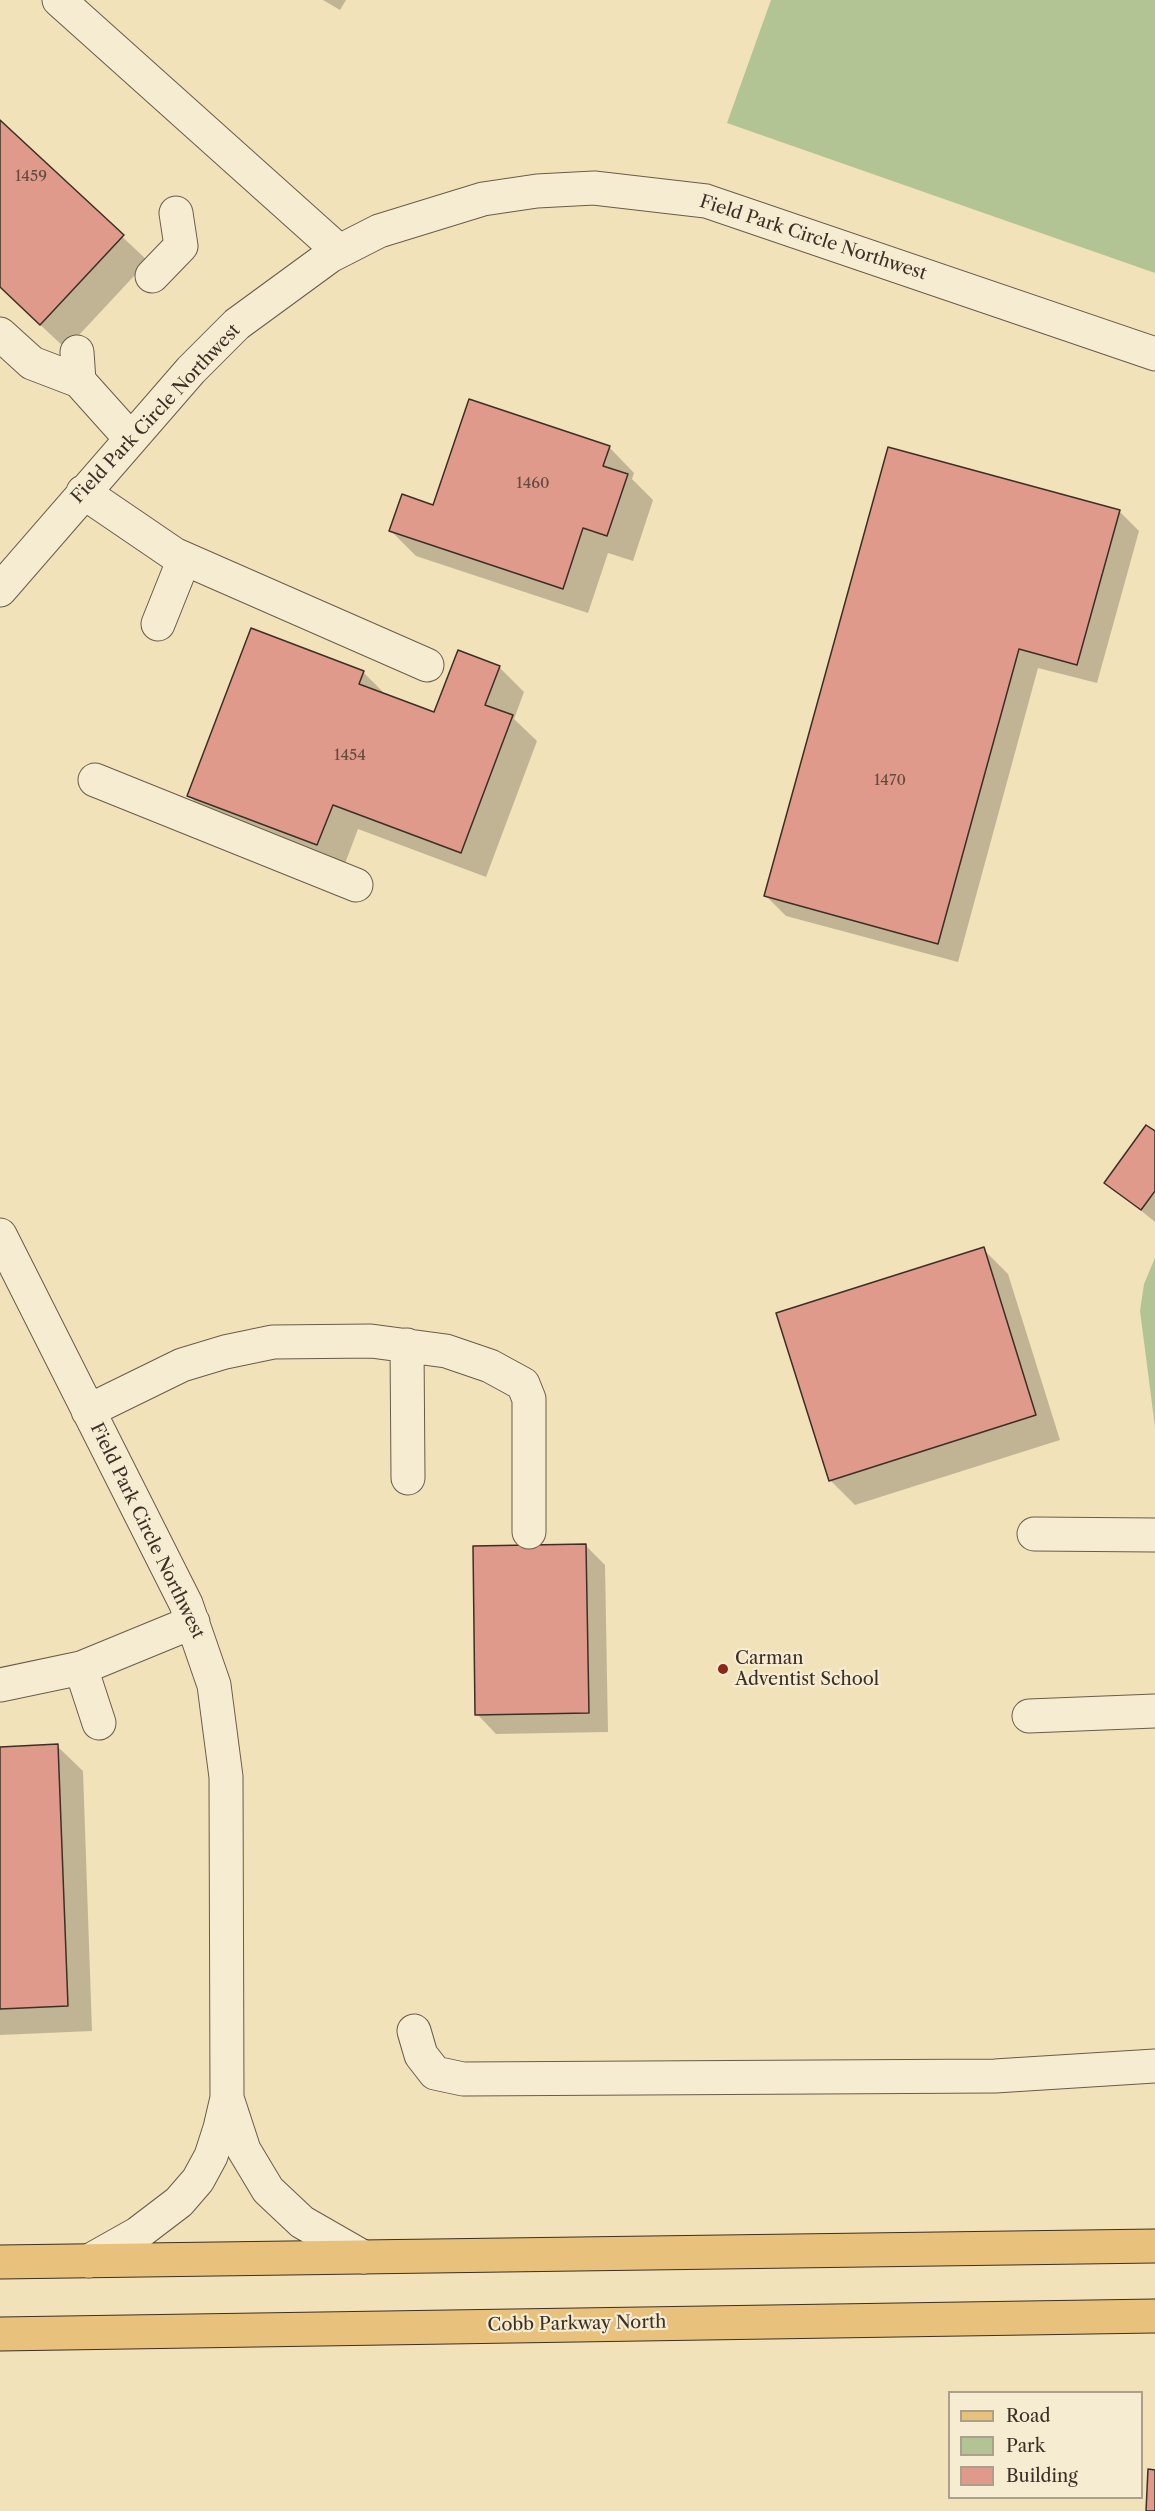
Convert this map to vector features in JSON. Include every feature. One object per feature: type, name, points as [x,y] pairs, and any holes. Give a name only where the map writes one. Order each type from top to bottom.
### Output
[{"type":"main road","points":[[0,2262],[1155,2246]]},
{"type":"main road","name":"Cobb Parkway North","points":[[0,2334],[1155,2316]]},
{"type":"street","points":[[59,0],[339,251]]},
{"type":"street","name":"Field Park Circle Northwest","points":[[0,590],[191,370],[237,324],[278,291],[339,251],[379,231],[483,199],[537,191],[594,188],[706,201],[1155,354]]},
{"type":"street","points":[[152,276],[181,246],[176,213]]},
{"type":"street","points":[[0,334],[32,363],[78,367],[130,439]]},
{"type":"street","points":[[83,492],[184,559],[427,665]]},
{"type":"street","points":[[158,624],[184,559]]},
{"type":"street","points":[[95,780],[356,885]]},
{"type":"street","name":"Field Park Circle Northwest","points":[[0,1235],[193,1622],[214,1685],[226,1777],[227,2098],[211,2156],[198,2180],[179,2202],[137,2234],[89,2261]]},
{"type":"street","points":[[88,1411],[182,1365],[225,1352],[273,1342],[321,1339],[407,1345],[446,1351],[490,1366],[523,1384],[529,1399],[529,1532]]},
{"type":"street","points":[[407,1345],[408,1478]]},
{"type":"street","points":[[1034,1534],[1155,1535]]},
{"type":"street","points":[[0,1685],[81,1668],[193,1622]]},
{"type":"street","points":[[81,1668],[99,1723]]},
{"type":"street","points":[[1029,1716],[1155,1711]]},
{"type":"street","points":[[414,2031],[421,2055],[435,2073],[463,2079],[995,2076],[1155,2066]]},
{"type":"street","name":"Field Park Circle Northwest","points":[[227,2098],[244,2150],[268,2190],[302,2222],[363,2257]]},
{"type":"green space","points":[[771,0],[1155,0],[1155,273],[727,123]]},
{"type":"green space","points":[[1155,1258],[1155,1427],[1140,1311],[1144,1284]]},
{"type":"building","points":[[0,120],[124,235],[40,325],[0,287]]},
{"type":"building","points":[[469,399],[610,446],[603,466],[628,474],[607,536],[583,528],[563,589],[389,531],[402,494],[433,505]]},
{"type":"building","points":[[888,447],[1120,510],[1077,665],[1019,649],[938,944],[764,896]]},
{"type":"building","points":[[251,628],[364,671],[359,684],[434,712],[458,650],[500,666],[485,705],[513,715],[461,853],[333,805],[317,845],[187,796]]},
{"type":"building","points":[[1146,1125],[1155,1131],[1155,1191],[1141,1210],[1104,1183]]},
{"type":"building","points":[[984,1247],[1036,1415],[829,1481],[776,1313]]},
{"type":"building","points":[[586,1544],[589,1713],[475,1715],[473,1546]]},
{"type":"building","points":[[58,1744],[68,2006],[0,2009],[0,1747]]},
{"type":"building","points":[[1148,2469],[1155,2470],[1155,2511],[1146,2511]]},
{"type":"place","name":"Carman Adventist School","points":[[723,1669]]}]
